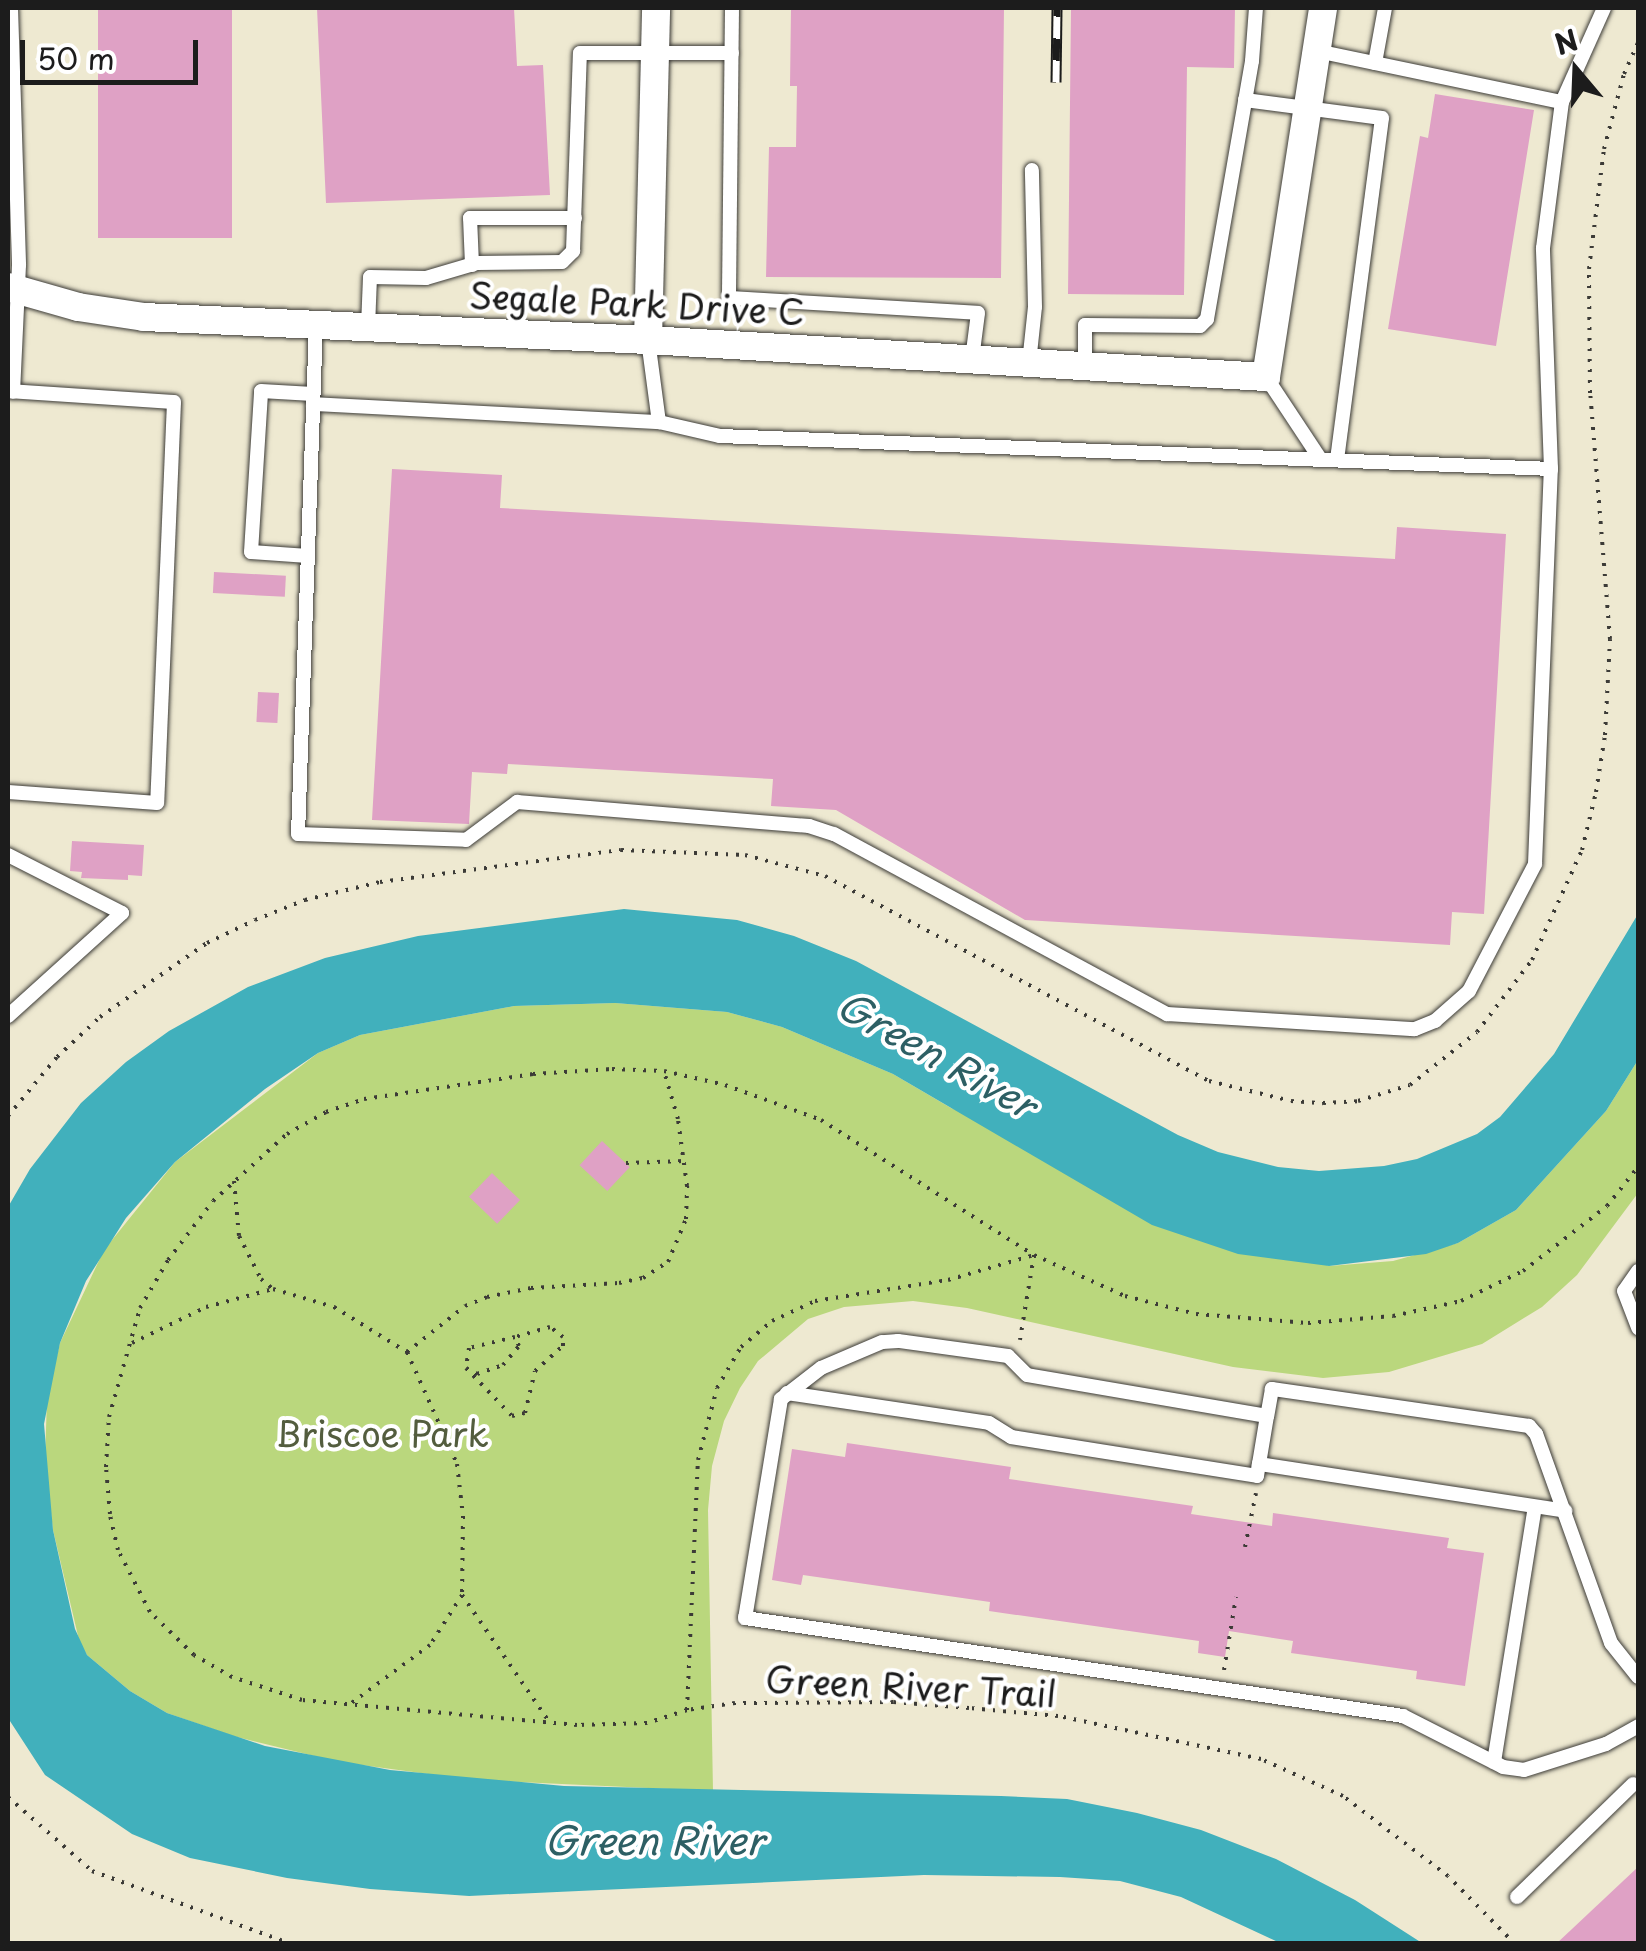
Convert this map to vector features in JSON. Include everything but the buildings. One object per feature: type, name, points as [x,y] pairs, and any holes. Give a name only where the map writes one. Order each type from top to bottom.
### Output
[{"type":"street","points":[[648,340],[656,8]]},
{"type":"street","points":[[1266,377],[1323,8]]},
{"type":"street","name":"Segale Park Drive C","points":[[14,288],[78,307],[144,316],[648,340],[1266,377]]},
{"type":"lane","points":[[8,792],[156,802],[174,402],[10,392],[14,288],[11,8]]},
{"type":"lane","points":[[732,8],[730,298],[978,313],[972,360]]},
{"type":"lane","points":[[1085,366],[1086,325],[1200,326],[1207,319],[1246,100],[1256,8]]},
{"type":"lane","points":[[1375,63],[1386,8]]},
{"type":"lane","points":[[316,324],[298,834],[466,840],[518,802],[809,826],[834,834],[1168,1014],[1415,1029],[1435,1021],[1469,991],[1535,864],[1550,469],[1543,248],[1562,102],[1604,8]]},
{"type":"lane","points":[[1317,51],[1562,102]]},
{"type":"lane","points":[[368,327],[370,277],[426,278],[472,265],[562,262],[573,251],[580,53],[732,54]]},
{"type":"lane","points":[[1246,100],[1382,118],[1337,458]]},
{"type":"lane","points":[[1030,363],[1036,307],[1032,170]]},
{"type":"lane","points":[[472,265],[470,218],[574,218]]},
{"type":"lane","points":[[648,340],[659,422]]},
{"type":"lane","points":[[1266,377],[1319,456]]},
{"type":"lane","points":[[308,556],[251,552],[261,391],[313,399],[659,422],[720,436],[1319,456],[1550,469]]},
{"type":"lane","points":[[8,855],[122,913],[8,1016]]},
{"type":"lane","points":[[1638,1272],[1624,1291],[1638,1328]]},
{"type":"lane","points":[[1267,1416],[1026,1375],[1018,1362],[1008,1356],[882,1342],[820,1368],[781,1399],[746,1618],[1404,1716],[1494,1762],[1524,1770],[1606,1744],[1638,1726]]},
{"type":"lane","points":[[787,1392],[989,1424],[1011,1437],[1257,1476],[1272,1389],[1529,1426],[1536,1434],[1611,1644],[1638,1677]]},
{"type":"lane","points":[[1261,1464],[1565,1512]]},
{"type":"lane","points":[[1494,1762],[1534,1507]]},
{"type":"lane","points":[[1517,1897],[1633,1784]]},
{"type":"path","points":[[8,1116],[57,1057],[100,1017],[207,943],[256,920],[305,900],[380,882],[621,850],[745,855],[824,876],[1209,1082],[1291,1101],[1323,1103],[1358,1101],[1410,1085],[1477,1032],[1532,960],[1582,850],[1596,792],[1605,735],[1610,639],[1590,393],[1589,268],[1604,149],[1624,74],[1638,42]]},
{"type":"path","name":"Green River Trail","points":[[1034,1255],[930,1194],[821,1120],[725,1085],[664,1071],[612,1069],[533,1074],[364,1099],[326,1112],[287,1134],[212,1201],[168,1260],[140,1308],[109,1417],[106,1467],[110,1514],[132,1582],[171,1634],[220,1670],[268,1691],[348,1706],[551,1724],[647,1723],[686,1710],[736,1703],[893,1702],[1022,1712],[1150,1732],[1261,1759],[1342,1796],[1448,1876],[1515,1944]]},
{"type":"path","points":[[407,1352],[464,1306],[487,1296],[531,1288],[620,1283],[659,1270],[674,1254],[686,1219],[685,1161],[664,1071]]},
{"type":"path","points":[[626,1163],[685,1161]]},
{"type":"path","points":[[686,1710],[698,1460],[717,1388],[741,1347],[772,1320],[815,1301],[948,1280],[1034,1255],[1125,1296],[1196,1314],[1308,1323],[1393,1316],[1461,1301],[1523,1271],[1607,1206],[1638,1167]]},
{"type":"path","points":[[234,1181],[240,1236],[261,1279],[273,1289],[334,1308],[407,1352],[457,1464],[463,1516],[462,1595],[430,1645],[348,1706]]},
{"type":"path","points":[[1018,1362],[1034,1255]]},
{"type":"path","points":[[132,1343],[206,1306],[273,1289]]},
{"type":"path","points":[[550,1326],[563,1337],[563,1346],[535,1371],[525,1413],[512,1416],[466,1368],[469,1348],[550,1326]]},
{"type":"path","points":[[466,1368],[477,1374],[503,1365],[519,1346],[515,1336]]},
{"type":"path","points":[[1245,1546],[1261,1464]]},
{"type":"path","points":[[462,1595],[551,1724]]},
{"type":"path","points":[[1221,1689],[1236,1597]]},
{"type":"path","points":[[8,1796],[92,1871],[292,1944]]},
{"type":"path","points":[[1493,1920],[1500,1914]]},
{"type":"green space","name":"Briscoe Park","points":[[615,1003],[727,1012],[782,1027],[893,1074],[951,1108],[1329,1266],[1393,1261],[1458,1243],[1516,1210],[1606,1111],[1638,1060],[1638,1193],[1577,1275],[1542,1307],[1482,1344],[1389,1372],[1323,1378],[1233,1367],[967,1308],[913,1301],[844,1307],[808,1319],[758,1361],[740,1388],[724,1421],[712,1466],[708,1510],[713,1791],[473,1780],[339,1762],[233,1736],[167,1713],[130,1691],[87,1655],[79,1640],[53,1530],[45,1462],[47,1397],[60,1343],[104,1250],[175,1162],[318,1053],[360,1035],[514,1006]]},
{"type":"water","name":"Green River","points":[[624,909],[737,920],[794,936],[856,961],[1178,1135],[1218,1152],[1278,1167],[1319,1171],[1384,1166],[1417,1159],[1477,1134],[1500,1117],[1554,1054],[1638,914],[1638,1060],[1606,1111],[1516,1210],[1458,1243],[1426,1254],[1329,1266],[1238,1254],[1152,1225],[893,1074],[782,1027],[727,1012],[615,1003],[514,1006],[360,1035],[318,1053],[265,1089],[175,1162],[126,1218],[86,1281],[60,1343],[44,1424],[53,1530],[75,1629],[87,1655],[130,1691],[167,1713],[265,1746],[390,1770],[564,1786],[1067,1799],[1137,1813],[1201,1830],[1276,1859],[1355,1900],[1422,1943],[1280,1943],[1181,1897],[1120,1881],[1060,1877],[924,1875],[469,1896],[370,1889],[287,1878],[190,1858],[132,1834],[45,1775],[8,1718],[8,1207],[30,1169],[81,1103],[126,1062],[169,1031],[248,987],[325,958],[418,936]]},
{"type":"railway","points":[[1056,82],[1057,8]]}]
